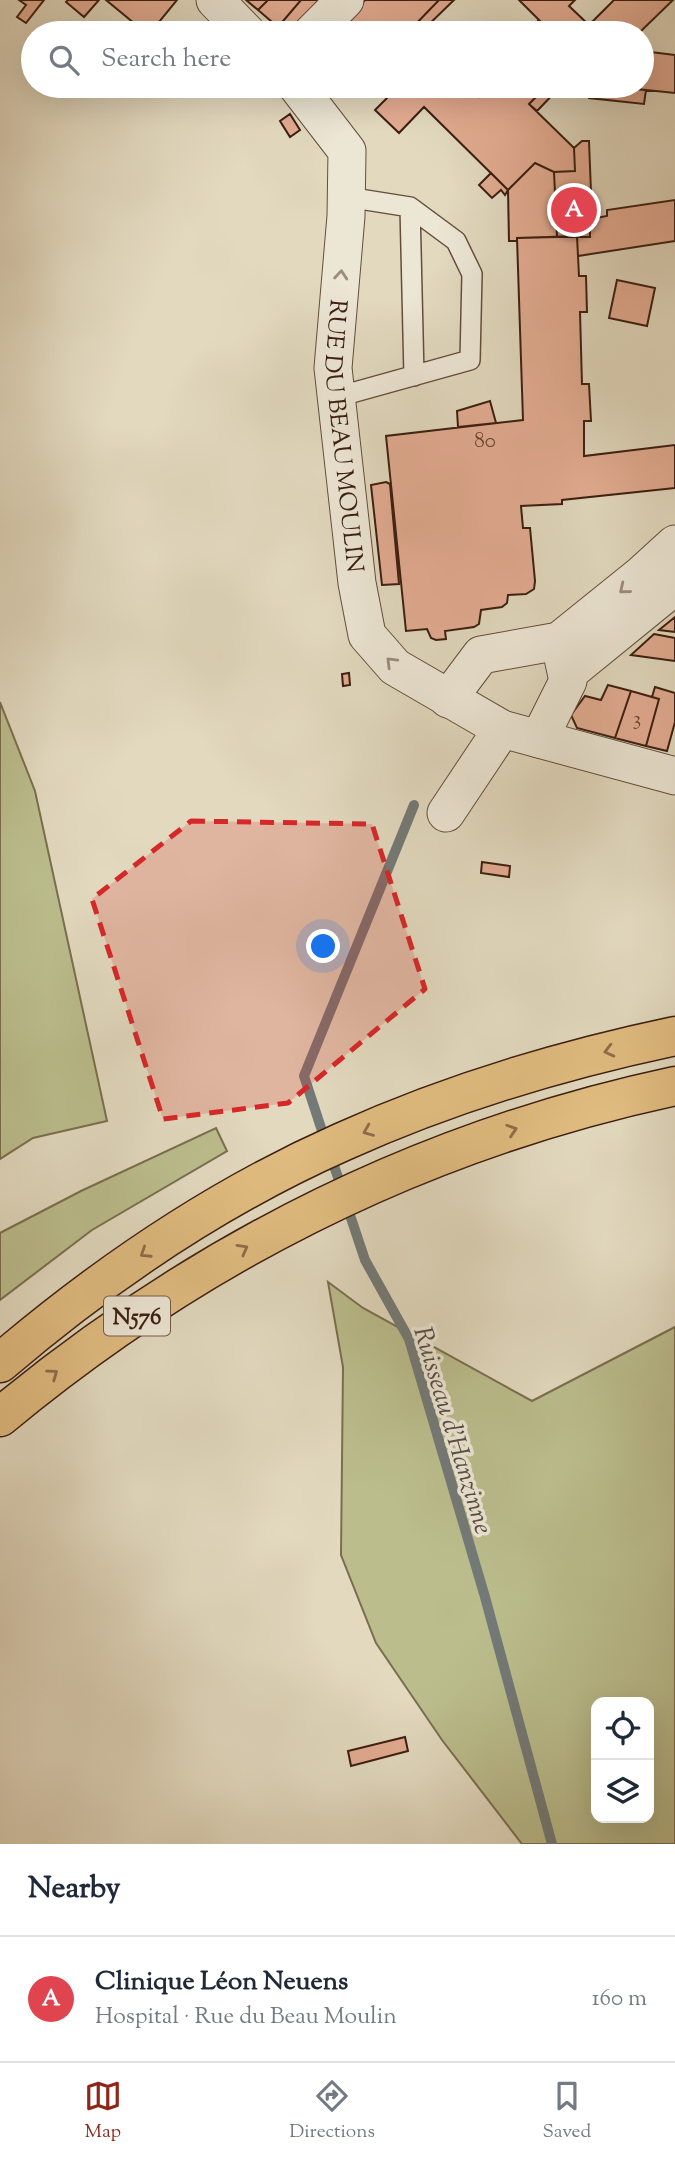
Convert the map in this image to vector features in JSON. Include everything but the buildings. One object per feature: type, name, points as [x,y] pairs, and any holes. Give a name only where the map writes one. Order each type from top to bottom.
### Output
[{"type":"main road","name":"N576","points":[[0,1363],[65,1308],[118,1270],[204,1215],[342,1142],[486,1086],[549,1066],[675,1036]]},
{"type":"main road","name":"N576","points":[[0,1417],[46,1379],[140,1314],[227,1257],[282,1226],[358,1189],[447,1151],[578,1108],[675,1086]]},
{"type":"street","points":[[215,0],[235,21]]},
{"type":"street","points":[[324,21],[345,0]]},
{"type":"street","name":"RUE DU BEAU MOULIN","points":[[307,98],[347,151],[347,197],[333,368],[357,583],[367,635],[395,667],[502,729],[675,776]]},
{"type":"street","points":[[563,658],[641,575],[675,544]]},
{"type":"street","points":[[447,699],[481,655],[563,658],[675,586]]},
{"type":"street","points":[[539,739],[568,681],[563,658]]},
{"type":"street","points":[[446,813],[502,729]]},
{"type":"lane","points":[[337,397],[470,360],[472,274],[456,241],[410,207],[347,197]]},
{"type":"lane","points":[[410,207],[414,376]]},
{"type":"highlighted area","points":[[191,821],[372,824],[425,989],[288,1103],[163,1119],[92,899]]},
{"type":"green space","points":[[0,702],[35,791],[107,1121],[33,1138],[0,1159]]},
{"type":"green space","points":[[216,1128],[227,1151],[92,1230],[0,1300],[0,1233],[81,1191]]},
{"type":"green space","points":[[328,1282],[363,1308],[532,1401],[675,1327],[675,1844],[522,1844],[442,1740],[376,1643],[341,1555],[343,1367]]},
{"type":"waterway","name":"Ruisseau d'Hanzinne","points":[[326,1143],[304,1076],[414,805]]},
{"type":"waterway","name":"Ruisseau d'Hanzinne","points":[[331,1157],[342,1189]]},
{"type":"waterway","name":"Ruisseau d'Hanzinne","points":[[346,1203],[365,1260],[409,1339],[485,1597],[552,1844]]},
{"type":"place","name":"Clinique Léon Neuens","points":[[574,210]]}]
